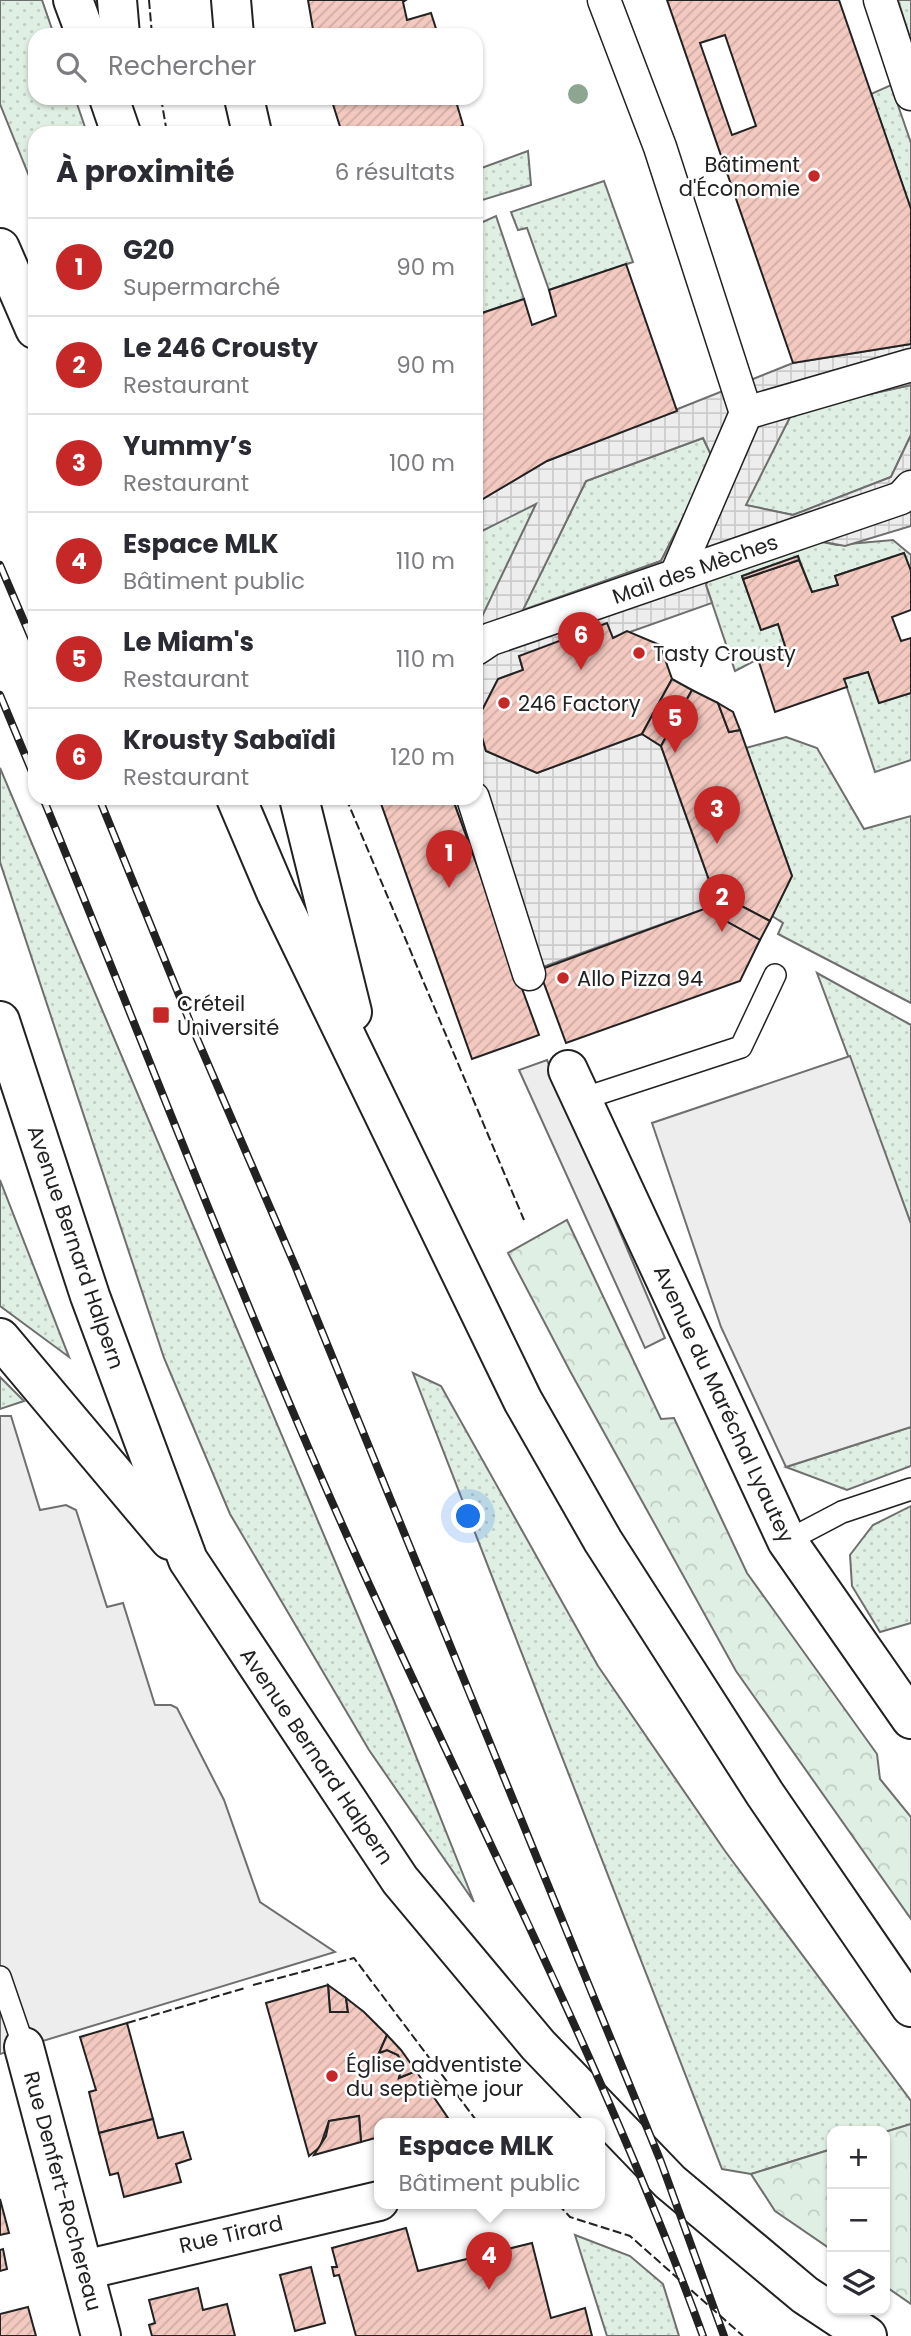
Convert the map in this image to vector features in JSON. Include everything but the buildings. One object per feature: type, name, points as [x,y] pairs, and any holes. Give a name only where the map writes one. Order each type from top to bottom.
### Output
[{"type":"main road","points":[[73,0],[83,28]]},
{"type":"main road","points":[[117,0],[119,28]]},
{"type":"main road","points":[[231,0],[233,28]]},
{"type":"main road","points":[[111,105],[119,126]]},
{"type":"main road","points":[[132,105],[135,126]]},
{"type":"main road","points":[[246,105],[250,126]]},
{"type":"main road","points":[[0,248],[28,313]]},
{"type":"main road","points":[[239,805],[276,892],[523,1401],[603,1541],[765,1794],[911,2007]]},
{"type":"main road","points":[[301,805],[370,1089]]},
{"type":"main road","name":"Avenue Bernard Halpern","points":[[0,1021],[90,1296],[188,1560],[400,1880],[538,2045],[670,2182],[805,2295],[867,2336]]},
{"type":"main road","name":"Avenue du Maréchal Lyautey","points":[[575,1085],[787,1541],[911,1718]]},
{"type":"main road","points":[[1,1339],[188,1560]]},
{"type":"main road","name":"Rue Denfert-Rochereau","points":[[24,2047],[101,2336]]},
{"type":"main road","name":"Rue Tirard","points":[[84,2270],[374,2202]]},
{"type":"main road","points":[[805,2295],[840,2336]]},
{"type":"street","points":[[604,0],[660,147],[746,413],[676,575]]},
{"type":"street","points":[[880,0],[911,94]]},
{"type":"street","points":[[746,413],[911,365]]},
{"type":"street","name":"Mail des Mèches","points":[[483,644],[491,639],[901,498],[911,487]]},
{"type":"street","points":[[475,805],[528,974]]},
{"type":"lane","points":[[575,1085],[741,1046],[775,975]]},
{"type":"lane","points":[[787,1541],[842,1512],[911,1489]]},
{"type":"lane","points":[[0,1976],[24,2047]]},
{"type":"green space","points":[[0,0],[42,0],[52,28],[28,28],[28,105],[77,105],[85,126],[28,126],[28,174],[0,104]]},
{"type":"green space","points":[[898,0],[911,0],[911,41]]},
{"type":"green space","points":[[891,85],[911,143],[911,209],[871,94]]},
{"type":"green space","points":[[528,151],[531,185],[483,200],[483,167]]},
{"type":"green space","points":[[604,181],[633,262],[549,290],[527,228],[518,230],[511,212]]},
{"type":"green space","points":[[496,216],[524,299],[483,313],[483,222]]},
{"type":"green space","points":[[911,385],[911,435],[891,477],[793,515],[745,505],[793,411]]},
{"type":"green space","points":[[703,438],[713,459],[661,561],[522,611],[586,481]]},
{"type":"green space","points":[[537,502],[483,619],[483,530]]},
{"type":"green space","points":[[798,537],[837,545],[893,540],[911,555],[911,571],[904,553],[835,576],[838,585],[812,592],[798,556],[742,576],[761,630],[778,624],[786,649],[735,671],[706,585],[712,566]]},
{"type":"green space","points":[[868,672],[879,703],[911,693],[911,760],[875,772],[844,679]]},
{"type":"green space","points":[[786,737],[817,748],[864,829],[911,816],[911,1003],[778,934],[783,923],[772,916],[792,876],[746,748]]},
{"type":"green space","points":[[0,768],[394,1701],[474,1902],[369,1750],[230,1514],[164,1358],[0,862]]},
{"type":"green space","points":[[817,973],[911,1025],[911,1224]]},
{"type":"green space","points":[[0,1180],[69,1357],[0,1306]]},
{"type":"green space","points":[[567,1220],[661,1419],[674,1418],[747,1573],[877,1754],[880,1779],[911,1817],[911,1919],[736,1671],[508,1253]]},
{"type":"green space","points":[[413,1373],[441,1386],[598,1666],[725,1851],[911,2101],[911,2124],[890,2130],[890,2126],[827,2126],[827,2151],[751,2174],[722,2169]]},
{"type":"green space","points":[[0,1377],[24,1401],[0,1409]]},
{"type":"green space","points":[[911,1427],[911,1466],[847,1490],[786,1467]]},
{"type":"green space","points":[[911,1506],[911,1623],[880,1632],[852,1586],[850,1555],[873,1525]]},
{"type":"green space","points":[[911,2124],[911,2304],[890,2289],[890,2130]]},
{"type":"green space","points":[[827,2151],[827,2247],[775,2211],[751,2174]]},
{"type":"green space","points":[[575,2235],[630,2256],[663,2284],[679,2336],[607,2336]]},
{"type":"shaded area","points":[[911,344],[911,385],[793,411],[746,505],[793,515],[891,477],[911,435],[911,526],[845,546],[798,537],[712,566],[706,585],[712,603],[613,638],[519,656],[523,670],[498,679],[483,708],[483,614],[536,504],[483,530],[483,499],[547,461],[793,363]],"holes":[[[703,438],[713,459],[661,561],[523,610],[586,481]]]},
{"type":"shaded area","points":[[642,734],[661,746],[713,891],[704,909],[518,976],[455,805],[483,805],[483,741],[486,751],[537,773]]},
{"type":"shaded area","points":[[850,1056],[911,1224],[911,1427],[786,1467],[721,1327],[652,1123]]},
{"type":"shaded area","points":[[547,1060],[665,1338],[645,1348],[519,1070]]},
{"type":"shaded area","points":[[0,1416],[11,1416],[40,1510],[66,1505],[76,1510],[107,1607],[123,1603],[155,1705],[171,1705],[177,1708],[224,1800],[260,1902],[335,1952],[0,2054]]},
{"type":"railway","points":[[0,565],[28,631]]},
{"type":"railway","points":[[0,695],[28,762]]},
{"type":"railway","points":[[46,805],[304,1439],[577,2030],[621,2131],[703,2336]]},
{"type":"railway","points":[[102,805],[192,1027],[296,1268],[661,2162],[724,2336]]},
{"type":"fence","points":[[149,0],[151,28]]},
{"type":"fence","points":[[162,105],[166,126]]},
{"type":"fence","points":[[349,805],[524,1220]]},
{"type":"fence","points":[[253,1985],[354,1958],[474,2118]]},
{"type":"fence","points":[[127,2023],[245,1988]]},
{"type":"fence","points":[[563,2209],[570,2217],[630,2236],[743,2336]]},
{"type":"place","name":"Bâtiment d'Économie","points":[[814,176]]},
{"type":"place","name":"Tasty Crousty","points":[[639,653]]},
{"type":"place","name":"Krousty Sabaïdi","points":[[581,670]]},
{"type":"place","name":"246 Factory","points":[[504,703]]},
{"type":"place","name":"Le Miam's","points":[[675,753]]},
{"type":"place","name":"Yummy’s","points":[[717,844]]},
{"type":"place","name":"G20","points":[[449,888]]},
{"type":"place","name":"Le 246 Crousty","points":[[722,932]]},
{"type":"place","name":"Allo Pizza 94","points":[[563,978]]},
{"type":"place","name":"Créteil Université","points":[[161,1015]]},
{"type":"place","name":"Église adventiste du septième jour","points":[[332,2076]]},
{"type":"place","name":"Espace MLK","points":[[489,2290]]}]
